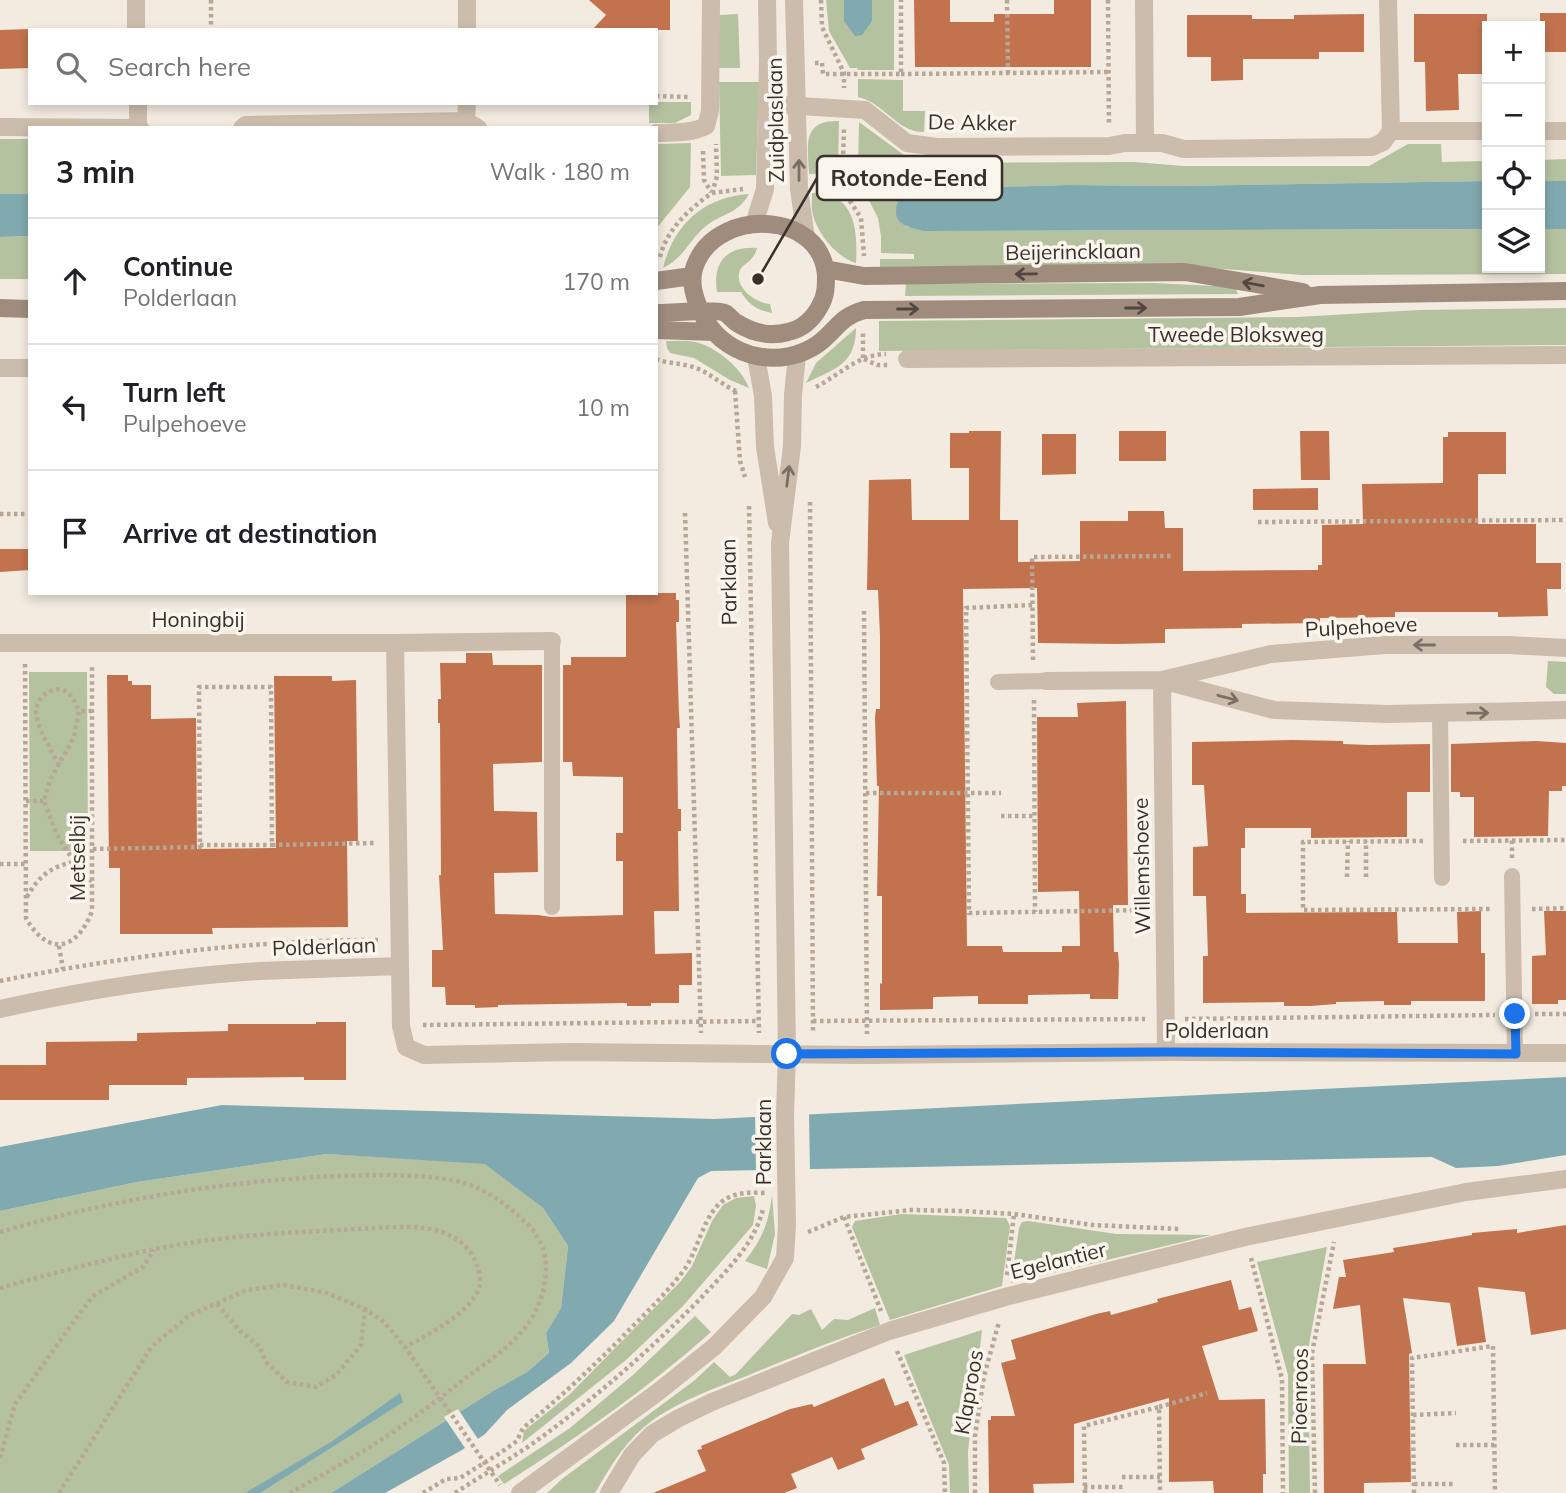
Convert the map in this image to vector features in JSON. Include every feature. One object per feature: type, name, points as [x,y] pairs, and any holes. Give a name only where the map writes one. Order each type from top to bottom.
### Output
[{"type":"main road","points":[[658,313],[702,312],[724,312],[740,325],[759,333],[779,334],[799,329],[812,318],[822,303],[826,286],[825,269],[818,251],[806,238],[780,226],[754,224],[732,228],[713,239],[699,255],[692,276],[694,295],[702,312],[714,332],[733,347],[756,357],[797,355],[799,329]]},
{"type":"main road","name":"Beijerincklaan","points":[[825,269],[863,276],[1185,272],[1320,295]]},
{"type":"main road","points":[[658,281],[692,276]]},
{"type":"main road","name":"Beijerincklaan","points":[[797,355],[817,344],[849,314],[864,310],[1239,307],[1320,295],[1566,291]]},
{"type":"main road","points":[[0,309],[28,309]]},
{"type":"main road","points":[[658,330],[714,332]]},
{"type":"street","points":[[136,0],[136,28]]},
{"type":"street","points":[[467,0],[467,28]]},
{"type":"street","points":[[658,133],[684,132],[706,126],[710,111],[711,0]]},
{"type":"street","name":"Zuidplaslaan","points":[[754,224],[765,189],[767,0]]},
{"type":"street","name":"Zuidplaslaan","points":[[794,0],[799,189],[806,238]]},
{"type":"street","points":[[1144,0],[1144,143]]},
{"type":"street","points":[[1388,0],[1391,131],[1482,131]]},
{"type":"street","name":"De Akker","points":[[767,104],[865,110],[906,143],[937,147],[1109,146],[1144,143],[1162,143],[1184,149],[1372,147],[1383,142],[1391,131]]},
{"type":"street","points":[[138,105],[139,126]]},
{"type":"street","points":[[245,126],[470,117]]},
{"type":"street","points":[[0,127],[28,127]]},
{"type":"street","points":[[1545,131],[1566,131]]},
{"type":"street","name":"Parklaan","points":[[520,1493],[658,1392],[714,1347],[763,1297],[785,1258],[788,1225],[785,1113],[787,1054],[780,543],[792,446],[797,355]]},
{"type":"street","name":"Tweede Bloksweg","points":[[907,359],[1566,355]]},
{"type":"street","name":"Parklaan","points":[[756,357],[763,396],[765,447],[780,543]]},
{"type":"street","points":[[0,368],[28,368]]},
{"type":"street","name":"Honingbij","points":[[0,643],[552,641]]},
{"type":"street","points":[[395,643],[400,966]]},
{"type":"street","name":"Pulpehoeve","points":[[1040,682],[1162,680],[1270,654],[1385,645],[1566,648]]},
{"type":"street","name":"Pulpehoeve","points":[[1162,680],[1274,710],[1440,714],[1566,710]]},
{"type":"street","name":"Willemshoeve","points":[[1162,680],[1166,1052]]},
{"type":"street","name":"Polderlaan","points":[[0,1009],[125,985],[199,976],[400,966],[401,1026],[406,1047],[424,1055],[572,1052],[867,1055],[1166,1052],[1566,1053]]},
{"type":"street","name":"Egelantier","points":[[610,1493],[632,1455],[652,1434],[679,1418],[889,1331],[1005,1297],[1245,1237],[1466,1192],[1566,1180]]},
{"type":"lane","points":[[552,641],[552,907]]},
{"type":"lane","points":[[999,682],[1040,682]]},
{"type":"lane","points":[[1440,714],[1442,877]]},
{"type":"lane","points":[[1512,876],[1516,1054]]},
{"type":"path","points":[[211,0],[211,28]]},
{"type":"path","points":[[821,0],[822,27],[844,73],[842,189]]},
{"type":"path","points":[[901,0],[901,74]]},
{"type":"path","points":[[1007,0],[1008,73]]},
{"type":"path","points":[[1108,0],[1109,146]]},
{"type":"path","points":[[844,73],[1108,72]]},
{"type":"path","points":[[658,96],[710,97]]},
{"type":"path","points":[[706,126],[716,138],[717,176],[712,193],[704,180],[706,126]]},
{"type":"path","points":[[658,361],[680,362],[701,369],[735,391],[740,461],[746,480]]},
{"type":"path","points":[[816,394],[817,386]]},
{"type":"path","points":[[811,491],[813,1054]]},
{"type":"path","name":"Parklaan","points":[[701,1022],[759,1023],[749,503]]},
{"type":"path","points":[[685,513],[702,1053]]},
{"type":"path","points":[[0,514],[28,514]]},
{"type":"path","points":[[1258,522],[1566,520]]},
{"type":"path","points":[[1035,912],[1040,682],[1032,605],[1032,557],[1173,556]]},
{"type":"path","points":[[1032,605],[966,608],[969,913],[1164,910]]},
{"type":"path","points":[[864,611],[867,1055]]},
{"type":"path","name":"Metselbij","points":[[25,642],[26,918],[34,933],[45,942],[59,946],[74,940],[86,929],[92,911],[92,642]]},
{"type":"path","points":[[200,845],[199,687],[271,687],[272,845]]},
{"type":"path","points":[[58,765],[36,713],[39,700],[48,691],[60,690],[67,692],[79,711],[74,737],[50,780],[44,802],[56,833],[83,876],[93,881]]},
{"type":"path","points":[[79,711],[92,711]]},
{"type":"path","points":[[866,793],[1001,793]]},
{"type":"path","points":[[26,801],[44,802]]},
{"type":"path","points":[[1001,816],[1035,816]]},
{"type":"path","points":[[1566,840],[1303,842],[1303,910],[1566,908]]},
{"type":"path","points":[[1347,877],[1348,841]]},
{"type":"path","points":[[1366,841],[1366,877]]},
{"type":"path","points":[[93,849],[399,843]]},
{"type":"path","points":[[26,898],[40,877],[61,864],[74,862]]},
{"type":"path","points":[[0,864],[26,864]]},
{"type":"path","points":[[401,1026],[701,1022]]},
{"type":"path","points":[[0,1232],[176,1191],[251,1181],[361,1174],[446,1179],[480,1189],[512,1208],[534,1231],[544,1253],[546,1273],[543,1295],[527,1325],[502,1351],[440,1398],[375,1444],[290,1493]]},
{"type":"path","name":"Parklaan","points":[[455,1493],[564,1420],[603,1390],[676,1324],[747,1247],[757,1228],[767,1186]]},
{"type":"path","points":[[423,1493],[446,1479],[460,1478],[517,1441],[523,1428],[600,1360],[661,1297],[684,1269],[719,1205],[730,1196],[747,1192],[765,1193]]},
{"type":"path","points":[[788,1225],[807,1232],[844,1217],[911,1210],[1014,1214],[1093,1226],[1184,1229]]},
{"type":"path","name":"Klaproos","points":[[975,1493],[975,1436],[982,1388],[1005,1297],[1014,1214]]},
{"type":"path","name":"Klaproos","points":[[844,1217],[944,1463],[945,1493]]},
{"type":"path","name":"Pioenroos","points":[[1315,1493],[1312,1353],[1338,1217]]},
{"type":"path","points":[[0,1288],[99,1261],[154,1250],[275,1233],[382,1228],[444,1232],[462,1242],[471,1252],[478,1264],[480,1284],[469,1304],[436,1331],[405,1347]]},
{"type":"path","name":"Pioenroos","points":[[1245,1237],[1282,1379],[1283,1493]]},
{"type":"path","points":[[0,1458],[15,1404],[69,1328],[93,1296],[143,1267],[154,1250]]},
{"type":"path","points":[[59,1493],[152,1346],[190,1315],[247,1290],[284,1285],[327,1293],[365,1309],[384,1322],[405,1347],[489,1471]]},
{"type":"path","points":[[217,1304],[240,1331],[258,1346],[266,1362],[287,1382],[316,1387],[336,1375],[361,1345],[365,1309]]},
{"type":"path","points":[[1414,1493],[1412,1358],[1493,1346],[1495,1493]]},
{"type":"path","points":[[1123,1487],[1084,1490],[1084,1426],[1207,1392]]},
{"type":"path","points":[[1159,1406],[1160,1493]]},
{"type":"path","points":[[1413,1415],[1456,1413]]},
{"type":"path","points":[[1456,1446],[1494,1445]]},
{"type":"path","points":[[1122,1477],[1160,1477]]},
{"type":"path","points":[[1414,1484],[1456,1484]]},
{"type":"green space","points":[[826,0],[844,0],[844,21],[872,22],[872,0],[894,0],[894,70],[850,68],[829,31]]},
{"type":"green space","points":[[738,14],[740,68],[719,68],[719,15]]},
{"type":"green space","points":[[858,79],[903,80],[903,111],[925,111],[924,132],[906,128],[875,105],[858,97]]},
{"type":"green space","points":[[719,82],[759,82],[756,175],[721,176]]},
{"type":"green space","points":[[658,102],[691,102],[691,115],[675,123],[649,123],[649,105],[658,105]]},
{"type":"green space","points":[[839,121],[838,173],[809,174],[809,137],[818,125]]},
{"type":"green space","points":[[859,122],[904,155],[925,155],[926,163],[1134,162],[1183,166],[1369,166],[1408,144],[1441,144],[1442,162],[1482,161],[1482,181],[918,189],[905,226],[924,231],[1482,229],[1482,273],[1545,273],[1545,229],[1566,229],[1566,274],[1302,275],[1172,265],[880,267],[880,259],[914,259],[914,254],[881,253],[878,218],[860,183]]},
{"type":"green space","points":[[0,139],[28,139],[28,194],[0,194]]},
{"type":"green space","points":[[691,143],[690,187],[658,227],[658,144]]},
{"type":"green space","points":[[1566,159],[1566,181],[1545,181],[1545,160]]},
{"type":"green space","points":[[812,193],[826,194],[837,199],[851,215],[856,238],[856,263],[842,256],[824,238],[812,212]]},
{"type":"green space","points":[[749,194],[734,210],[700,231],[676,260],[663,268],[675,238],[693,216],[718,201]]},
{"type":"green space","points":[[28,236],[28,279],[0,279],[0,237]]},
{"type":"green space","points":[[757,248],[753,257],[740,270],[740,282],[747,293],[758,301],[770,304],[772,313],[754,306],[741,292],[717,292],[717,272],[724,258],[737,250]]},
{"type":"green space","points":[[1154,283],[1235,287],[1238,294],[905,296],[906,284]]},
{"type":"green space","points":[[1566,308],[1566,345],[879,351],[879,321],[1297,317],[1419,310]]},
{"type":"green space","points":[[856,328],[855,340],[848,358],[835,369],[806,383],[816,363]]},
{"type":"green space","points":[[666,341],[691,341],[711,348],[734,366],[749,388],[694,358],[670,353]]},
{"type":"green space","points":[[1548,661],[1566,662],[1566,694],[1554,694],[1546,687]]},
{"type":"green space","points":[[29,672],[87,672],[88,851],[30,851]]},
{"type":"green space","points":[[327,1154],[485,1163],[543,1208],[568,1246],[561,1308],[546,1333],[549,1353],[527,1372],[331,1493],[0,1493],[0,1211],[137,1182]]},
{"type":"green space","points":[[772,1195],[775,1234],[767,1269],[745,1261],[764,1230]]},
{"type":"green space","points":[[754,1196],[756,1206],[753,1225],[683,1306],[626,1360],[522,1443],[524,1431],[570,1394],[681,1281],[692,1266],[712,1221],[723,1205],[736,1198]]},
{"type":"green space","points":[[901,1214],[1006,1218],[1010,1226],[1002,1286],[890,1320],[852,1227],[855,1221]]},
{"type":"green space","points":[[1022,1222],[1116,1234],[1211,1235],[1011,1283],[1019,1228]]},
{"type":"green space","points":[[1327,1247],[1308,1350],[1310,1493],[1289,1493],[1288,1375],[1257,1262]]},
{"type":"green space","points":[[875,1308],[880,1325],[707,1391],[654,1419],[622,1450],[595,1493],[547,1493],[695,1380],[714,1362],[730,1377],[736,1374],[792,1314],[799,1315],[811,1309],[822,1330],[834,1319],[848,1320]]},
{"type":"green space","points":[[695,1316],[711,1332],[611,1412],[504,1484],[498,1476],[570,1428],[633,1375]]},
{"type":"green space","points":[[982,1330],[968,1451],[969,1493],[950,1493],[949,1465],[904,1355]]},
{"type":"water","points":[[844,0],[872,0],[872,21],[862,35],[855,36],[844,21]]},
{"type":"water","points":[[1482,181],[1482,229],[924,231],[904,225],[896,212],[900,196],[918,189],[1068,185]]},
{"type":"water","points":[[1545,181],[1566,181],[1566,229],[1545,229]]},
{"type":"water","points":[[0,194],[28,194],[28,236],[0,237]]},
{"type":"water","points":[[1566,1077],[1566,1155],[1498,1166],[1456,1168],[1432,1157],[711,1171],[698,1178],[614,1321],[571,1363],[507,1410],[485,1434],[385,1493],[331,1493],[527,1372],[549,1353],[546,1333],[561,1308],[568,1246],[543,1208],[485,1164],[327,1154],[137,1182],[0,1211],[0,1147],[222,1105],[714,1119]]},
{"type":"water","points":[[400,1393],[403,1402],[260,1493],[245,1493],[331,1442]]},
{"type":"pier","points":[[809,1113],[810,1172],[756,1173],[755,1114]]},
{"type":"pier","points":[[458,1409],[480,1442],[467,1451],[444,1417]]},
{"type":"building","points":[[589,0],[670,0],[670,30],[594,28],[606,15]]},
{"type":"building","points":[[914,0],[950,0],[950,22],[994,22],[994,14],[1054,14],[1054,0],[1091,0],[1091,67],[915,67]]},
{"type":"building","points":[[1540,13],[1566,13],[1566,52],[1545,52],[1545,21],[1540,21]]},
{"type":"building","points":[[1364,14],[1364,52],[1319,52],[1319,59],[1243,59],[1243,80],[1211,81],[1211,57],[1187,57],[1187,15],[1252,15],[1252,19],[1294,19],[1294,15]]},
{"type":"building","points":[[1414,14],[1487,14],[1487,21],[1482,21],[1482,74],[1458,74],[1459,110],[1426,111],[1425,62],[1414,62]]},
{"type":"building","points":[[28,29],[28,68],[0,69],[0,30]]},
{"type":"building","points":[[1001,431],[1000,520],[1018,520],[1018,562],[1080,561],[1080,521],[1128,521],[1128,511],[1164,511],[1165,528],[1183,528],[1183,571],[1318,570],[1318,565],[1322,565],[1322,525],[1363,524],[1362,484],[1443,483],[1443,437],[1448,437],[1448,432],[1506,432],[1506,474],[1478,474],[1478,524],[1536,524],[1536,563],[1561,563],[1561,589],[1547,589],[1548,616],[1498,617],[1498,612],[1395,612],[1395,617],[1320,618],[1320,623],[1165,629],[1165,643],[1117,644],[1038,643],[1037,588],[963,589],[967,946],[1002,946],[1003,952],[1062,952],[1062,946],[1080,946],[1079,891],[1038,892],[1037,717],[1078,717],[1077,703],[1126,701],[1128,905],[1113,905],[1114,952],[1118,952],[1119,965],[1118,999],[1090,999],[1090,994],[1028,995],[1028,1004],[978,1004],[978,996],[933,997],[933,1009],[880,1010],[882,896],[877,896],[879,786],[875,718],[876,709],[880,709],[880,636],[878,590],[867,590],[869,480],[911,479],[912,520],[969,520],[969,468],[950,468],[950,433]]},
{"type":"building","points":[[1119,431],[1166,431],[1166,461],[1119,461]]},
{"type":"building","points":[[1300,431],[1329,431],[1330,480],[1301,480]]},
{"type":"building","points":[[1042,434],[1076,434],[1076,474],[1042,475]]},
{"type":"building","points":[[1318,488],[1318,510],[1253,510],[1253,489]]},
{"type":"building","points":[[0,549],[28,549],[28,570],[0,572]]},
{"type":"building","points":[[676,593],[676,600],[679,600],[679,622],[676,622],[680,728],[677,728],[678,809],[681,809],[681,831],[678,831],[679,911],[654,911],[655,954],[692,953],[692,985],[679,985],[679,1003],[651,1003],[651,1006],[627,1006],[627,1003],[498,1005],[475,1008],[475,1005],[446,1005],[445,987],[432,987],[432,950],[443,950],[439,875],[440,663],[466,663],[466,653],[492,653],[493,665],[542,665],[542,762],[493,764],[494,811],[537,812],[538,872],[494,873],[495,914],[551,917],[623,915],[623,861],[616,861],[616,833],[623,833],[623,777],[573,776],[572,762],[563,762],[563,665],[571,665],[571,657],[626,657],[626,595]]},
{"type":"building","points":[[107,675],[128,675],[128,681],[132,681],[132,685],[151,685],[151,719],[196,718],[197,849],[276,848],[274,676],[332,676],[332,681],[356,680],[358,841],[347,841],[348,927],[212,928],[213,934],[120,934],[120,868],[109,868]]},
{"type":"building","points":[[1343,741],[1343,744],[1369,745],[1430,744],[1430,792],[1407,792],[1407,837],[1311,838],[1311,828],[1245,828],[1245,848],[1241,848],[1241,894],[1246,894],[1246,913],[1397,912],[1398,943],[1458,943],[1457,912],[1481,911],[1481,953],[1485,953],[1485,1001],[1411,1001],[1411,1005],[1384,1005],[1384,1001],[1336,1002],[1311,1006],[1284,1006],[1284,1002],[1203,1003],[1203,956],[1208,956],[1206,896],[1193,896],[1193,847],[1208,846],[1204,785],[1192,785],[1192,742]]},
{"type":"building","points":[[1536,741],[1566,743],[1566,786],[1562,786],[1562,791],[1549,791],[1548,836],[1474,837],[1474,797],[1460,797],[1460,792],[1451,792],[1451,744]]},
{"type":"building","points":[[1544,911],[1566,911],[1566,1000],[1558,1000],[1558,1004],[1532,1004],[1532,956],[1546,955]]},
{"type":"building","points":[[346,1022],[346,1080],[304,1080],[304,1077],[187,1078],[187,1085],[109,1085],[109,1100],[0,1100],[0,1065],[46,1065],[46,1042],[137,1041],[137,1033],[228,1031],[228,1024]]},
{"type":"building","points":[[1566,1225],[1566,1329],[1531,1335],[1525,1292],[1478,1287],[1486,1342],[1457,1346],[1450,1303],[1403,1298],[1412,1353],[1409,1354],[1411,1482],[1364,1483],[1364,1493],[1324,1493],[1323,1364],[1366,1364],[1360,1305],[1333,1309],[1339,1277],[1346,1277],[1343,1260],[1394,1252],[1393,1248],[1472,1233],[1517,1229],[1517,1233]]},
{"type":"building","points":[[1231,1280],[1239,1310],[1251,1307],[1258,1331],[1202,1346],[1219,1400],[1265,1399],[1266,1474],[1263,1474],[1263,1493],[1214,1493],[1213,1481],[1169,1482],[1169,1398],[1074,1424],[1074,1483],[1033,1484],[1034,1493],[989,1493],[988,1420],[991,1420],[991,1416],[1015,1416],[1001,1363],[1016,1359],[1011,1340],[1096,1314],[1110,1311],[1111,1315],[1158,1302],[1157,1299]]},
{"type":"building","points":[[884,1378],[895,1406],[908,1401],[918,1425],[861,1449],[865,1459],[838,1470],[832,1457],[791,1474],[797,1488],[784,1493],[653,1493],[706,1471],[697,1450],[702,1449],[701,1446],[790,1409],[812,1404],[814,1407]]},
{"type":"place","name":"Rotonde-Eend","points":[[758,279]]},
{"type":"route","points":[[787,1054],[1516,1054],[1515,1014]]}]
